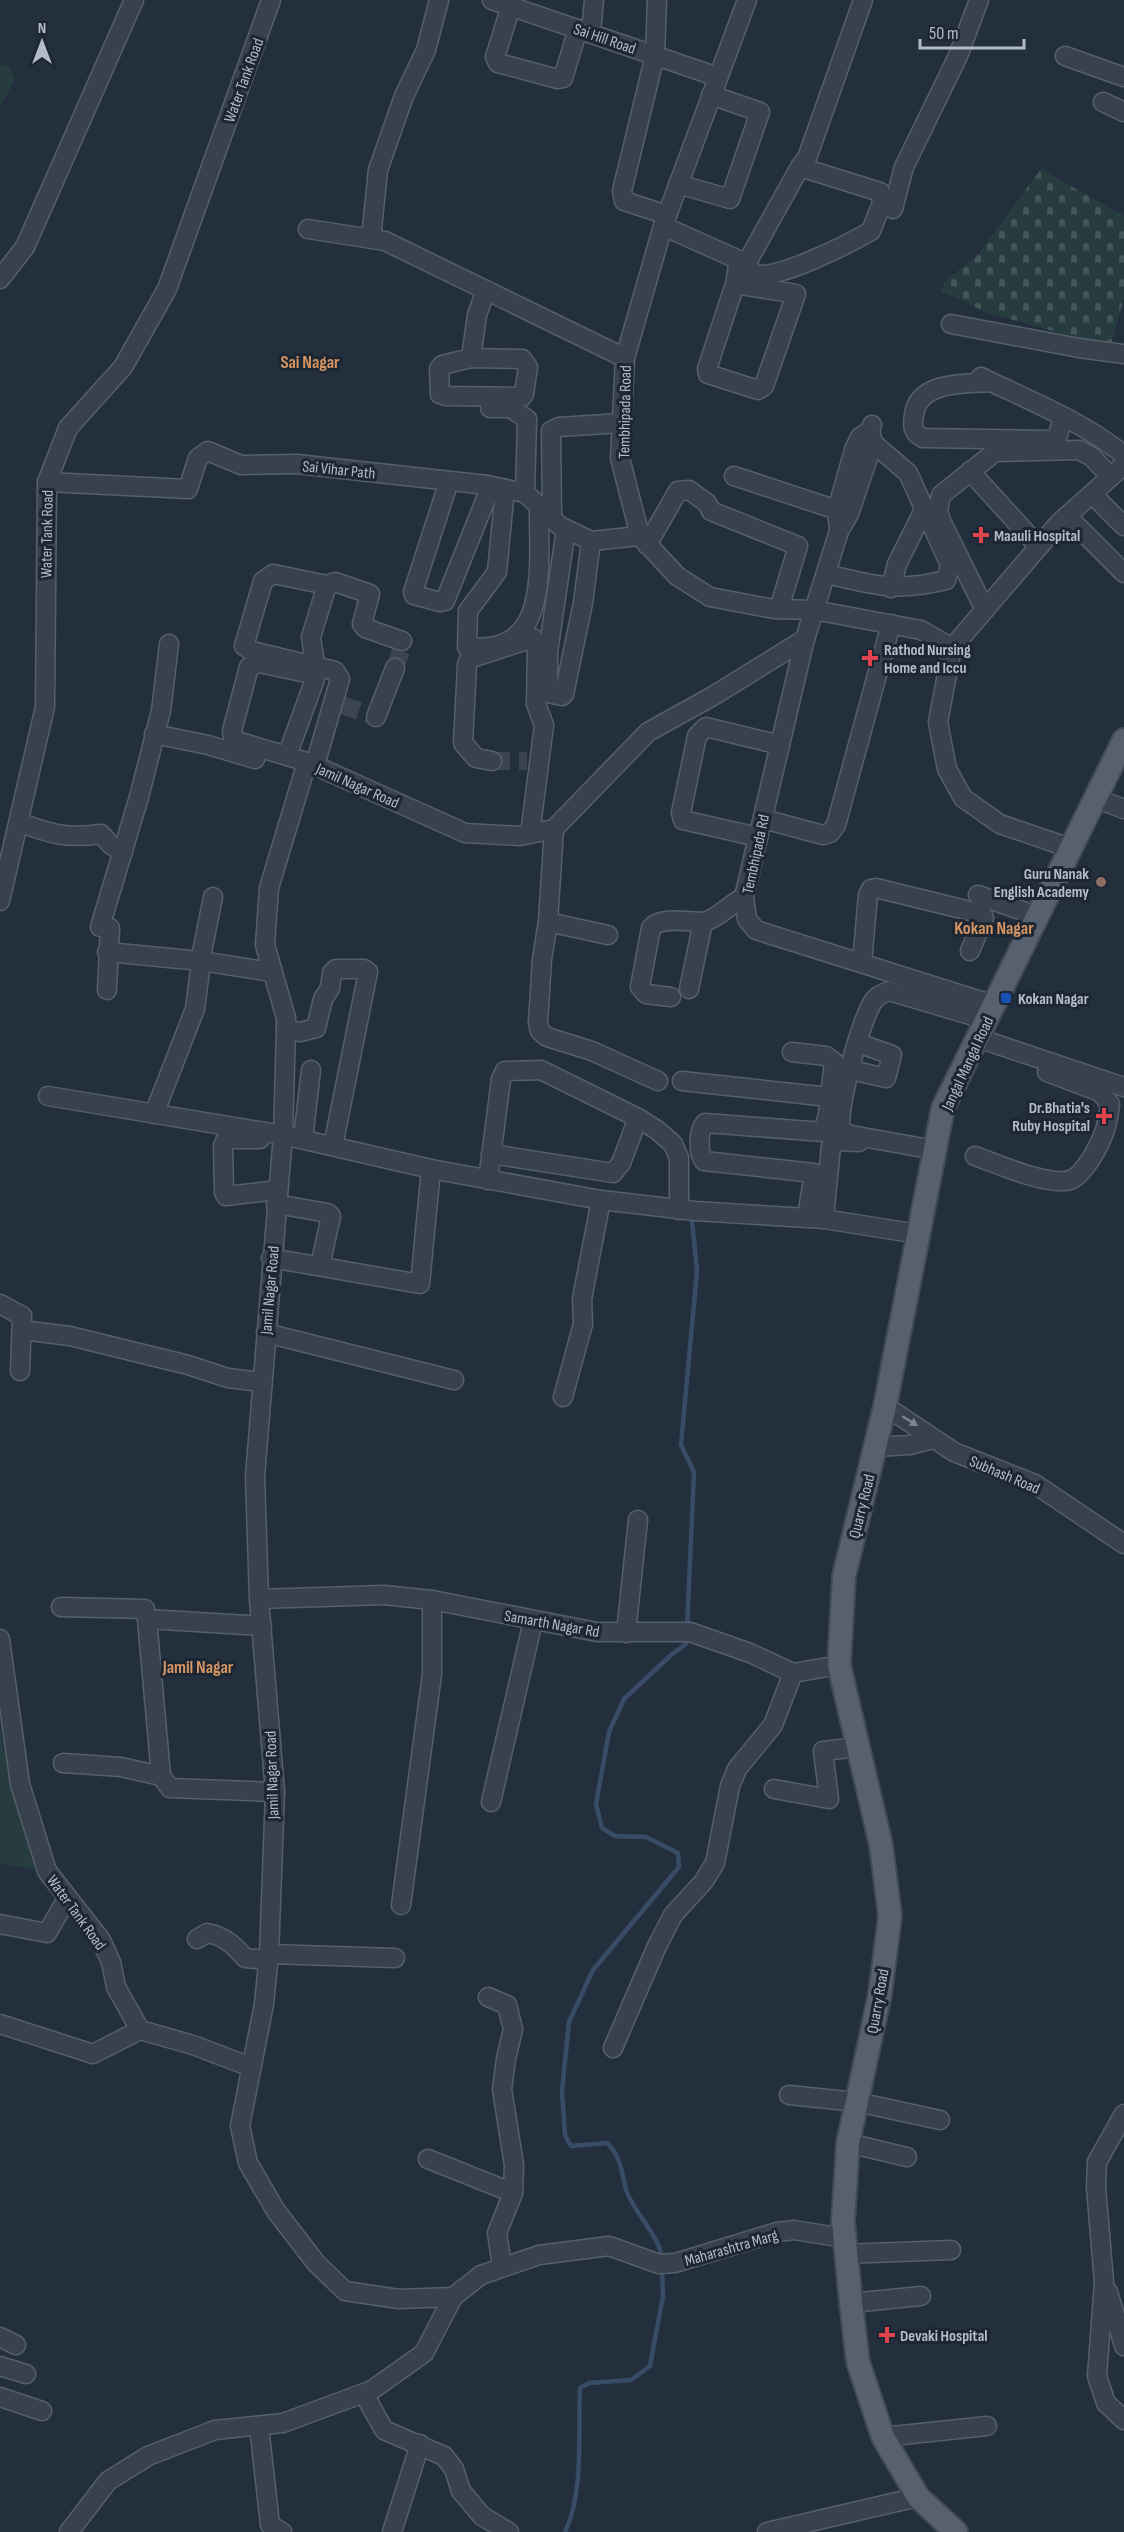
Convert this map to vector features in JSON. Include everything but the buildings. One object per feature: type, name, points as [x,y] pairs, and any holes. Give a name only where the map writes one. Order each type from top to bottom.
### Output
[{"type":"main road","name":"Jangal Mangal Road","points":[[876,1447],[943,1108],[1124,740]]},
{"type":"main road","name":"Quarry Road","points":[[876,1447],[844,1576],[839,1665],[881,1845],[890,1916],[880,1994],[848,2143],[844,2246],[858,2362],[883,2438],[918,2496],[956,2532]]},
{"type":"street","points":[[0,279],[25,247],[134,0]]},
{"type":"street","name":"Water Tank Road","points":[[0,901],[6,852],[19,822],[45,707],[46,482],[68,428],[123,368],[167,289],[271,0]]},
{"type":"street","points":[[371,239],[378,170],[404,96],[426,50],[439,0]]},
{"type":"street","name":"Sai Hill Road","points":[[492,0],[510,10],[718,77]]},
{"type":"street","points":[[510,10],[495,57],[498,63],[558,79],[563,78],[594,0]]},
{"type":"street","points":[[657,0],[655,55],[622,191],[624,201],[742,263],[757,274],[777,274],[793,270],[872,231],[882,203],[880,192],[800,167]]},
{"type":"street","name":"Tembhipada Road","points":[[747,0],[665,221],[625,358],[620,458],[644,540],[677,576],[710,597],[779,609],[814,610],[921,630],[952,648]]},
{"type":"street","points":[[735,284],[796,294],[764,387],[758,390],[708,374],[707,369],[735,284],[742,263],[807,158],[863,0]]},
{"type":"street","points":[[892,209],[904,167],[958,56],[979,0]]},
{"type":"street","points":[[1065,56],[1124,77]]},
{"type":"street","points":[[678,184],[730,200],[760,112],[711,95]]},
{"type":"street","points":[[1103,102],[1124,112]]},
{"type":"street","points":[[308,229],[385,241],[625,358]]},
{"type":"street","points":[[471,358],[477,315],[486,290]]},
{"type":"street","points":[[951,324],[1078,348],[1124,354]]},
{"type":"street","points":[[471,358],[522,360],[528,367],[522,397],[441,394],[439,369],[442,365],[471,358]]},
{"type":"street","points":[[972,373],[1063,417],[1105,440],[1124,455]]},
{"type":"street","points":[[991,382],[938,388],[922,396],[915,404],[912,426],[917,435],[923,438],[1051,440],[1057,438],[1063,417]]},
{"type":"street","points":[[467,407],[510,408],[527,419],[525,493],[552,517],[591,542],[644,540],[678,491],[689,490],[707,503],[711,511],[798,546],[779,609]]},
{"type":"street","points":[[591,542],[583,603],[564,694],[562,696],[551,695],[547,687],[552,517],[551,431],[559,427],[622,423]]},
{"type":"street","points":[[828,574],[891,588],[937,582],[946,580],[950,575],[950,565],[908,473],[872,433]]},
{"type":"street","points":[[839,531],[837,510],[854,450],[860,437],[872,433]]},
{"type":"street","points":[[658,1081],[592,1052],[547,1037],[540,1031],[538,1023],[542,959],[548,922],[554,828],[648,732],[713,696],[805,639],[828,574],[839,531],[849,514],[872,433]]},
{"type":"street","points":[[985,610],[938,510],[941,495],[994,452],[1079,450],[1117,471],[1067,516],[952,648],[938,722],[947,770],[963,798],[1000,824],[1071,848]]},
{"type":"street","name":"Sai Vihar Path","points":[[46,482],[188,489],[198,458],[208,452],[242,465],[297,464],[498,487],[525,493]]},
{"type":"street","points":[[970,471],[1039,547]]},
{"type":"street","points":[[734,476],[837,510]]},
{"type":"street","points":[[449,481],[413,592],[414,595],[440,602],[445,601],[498,487]]},
{"type":"street","points":[[498,487],[497,572],[468,611],[467,647],[488,650],[506,644],[532,618],[539,594],[552,517]]},
{"type":"street","points":[[1092,494],[1124,526]]},
{"type":"street","points":[[891,588],[897,564],[924,508]]},
{"type":"street","points":[[1067,516],[1124,573]]},
{"type":"street","points":[[287,756],[315,680],[311,674],[259,663],[249,667],[232,737],[237,741],[311,764],[338,704],[340,679],[335,670],[252,651],[244,646],[262,581],[268,575],[327,585],[335,582],[370,594],[362,624],[365,628],[402,641]]},
{"type":"street","points":[[315,664],[312,637],[327,585]]},
{"type":"street","points":[[763,819],[823,835],[830,833],[836,825],[891,624]]},
{"type":"street","points":[[492,761],[476,758],[463,743],[467,665],[469,659],[533,638],[537,648],[536,704],[544,726],[533,761],[530,834]]},
{"type":"street","name":"Tembhipada Rd","points":[[805,639],[744,897],[747,919],[756,930],[862,963],[986,1021]]},
{"type":"street","points":[[106,990],[110,928],[100,927],[161,711],[169,644]]},
{"type":"street","points":[[376,717],[395,668]]},
{"type":"street","points":[[758,837],[683,820],[681,813],[697,736],[706,727],[780,745]]},
{"type":"street","points":[[154,734],[208,745],[255,759]]},
{"type":"street","name":"Jamil Nagar Road","points":[[453,2297],[399,2299],[345,2291],[316,2263],[276,2211],[248,2163],[240,2126],[264,2004],[269,1957],[275,1792],[259,1599],[255,1476],[283,1137],[286,1018],[265,945],[269,888],[311,764],[465,833],[520,836],[554,828]]},
{"type":"street","points":[[1095,798],[1124,808]]},
{"type":"street","points":[[19,822],[56,836],[77,838],[101,834],[111,845],[123,852]]},
{"type":"street","points":[[862,963],[868,895],[871,889],[876,888],[982,914],[984,918],[970,951]]},
{"type":"street","points":[[978,895],[1037,916]]},
{"type":"street","points":[[154,1114],[195,1009],[213,897]]},
{"type":"street","points":[[671,997],[646,994],[640,987],[651,928],[655,923],[663,922],[711,921],[722,910],[744,897]]},
{"type":"street","points":[[548,922],[608,935]]},
{"type":"street","points":[[689,989],[703,922]]},
{"type":"street","points":[[107,952],[201,961],[271,972]]},
{"type":"street","points":[[286,1030],[300,1032],[316,1028],[323,999],[330,988],[332,973],[336,969],[364,969],[368,972],[337,1147]]},
{"type":"street","points":[[337,1147],[374,982]]},
{"type":"street","points":[[933,1156],[851,1135],[840,1130],[840,1116],[858,1043],[872,1004],[880,994],[889,991],[986,1021],[1043,1068],[1100,1092],[1110,1104],[1108,1123],[1102,1142],[1085,1168],[1070,1180],[1054,1181],[975,1156]]},
{"type":"street","points":[[851,1070],[886,1078],[893,1059],[892,1055],[858,1043]]},
{"type":"street","points":[[792,1052],[831,1057],[834,1062],[827,1123],[823,1132],[705,1123],[701,1127],[700,1155],[704,1161],[814,1173],[815,1218]]},
{"type":"street","points":[[1043,1068],[1124,1087]]},
{"type":"street","points":[[488,1180],[501,1079],[505,1071],[512,1069],[541,1070],[638,1118],[673,1144],[679,1158],[679,1210]]},
{"type":"street","points":[[303,1139],[311,1070]]},
{"type":"street","points":[[682,1082],[829,1097]]},
{"type":"street","points":[[48,1096],[303,1139],[431,1169],[601,1200],[679,1210],[815,1218],[918,1234]]},
{"type":"street","points":[[491,1154],[613,1173],[621,1163],[638,1118]]},
{"type":"street","points":[[283,1137],[226,1139],[223,1146],[226,1196],[277,1197],[328,1213],[331,1216],[315,1257]]},
{"type":"street","points":[[815,1218],[830,1152],[837,1141],[861,1142],[933,1156]]},
{"type":"street","points":[[272,1258],[315,1257],[420,1284],[431,1169]]},
{"type":"street","points":[[563,1397],[583,1324],[582,1299],[601,1200]]},
{"type":"street","points":[[0,1304],[22,1316],[20,1371]]},
{"type":"street","points":[[22,1330],[70,1336],[188,1365],[228,1378],[261,1382]]},
{"type":"street","points":[[266,1333],[454,1380]]},
{"type":"street","name":"Subhash Road","points":[[885,1406],[954,1452],[1035,1484],[1124,1544]]},
{"type":"street","points":[[876,1447],[910,1445],[933,1439]]},
{"type":"street","points":[[627,1633],[638,1520]]},
{"type":"street","name":"Samarth Nagar Rd","points":[[259,1599],[384,1595],[432,1600],[597,1632],[686,1632],[704,1635],[793,1673]]},
{"type":"street","points":[[401,1905],[432,1674],[432,1600]]},
{"type":"street","points":[[61,1607],[145,1609],[161,1776],[170,1788],[275,1792]]},
{"type":"street","points":[[147,1619],[262,1626]]},
{"type":"street","points":[[491,1802],[533,1621]]},
{"type":"street","name":"Water Tank Road","points":[[0,1639],[20,1784],[46,1871],[101,1940],[111,1962],[116,1987],[140,2030]]},
{"type":"street","points":[[613,2048],[662,1936],[674,1915],[704,1881],[715,1863],[730,1786],[737,1769],[773,1725],[793,1673],[839,1665]]},
{"type":"street","points":[[774,1788],[829,1799],[823,1751],[858,1747]]},
{"type":"street","points":[[63,1763],[121,1767],[161,1776]]},
{"type":"street","points":[[0,1924],[47,1933],[67,1899]]},
{"type":"street","points":[[197,1939],[207,1933],[219,1935],[232,1943],[245,1958],[395,1958]]},
{"type":"street","points":[[488,1997],[507,2005],[513,2029],[502,2089],[514,2165],[513,2193],[497,2233],[502,2266]]},
{"type":"street","points":[[0,2024],[93,2055],[140,2030],[193,2045],[251,2067]]},
{"type":"street","points":[[789,2095],[857,2102],[940,2120]]},
{"type":"street","points":[[1124,2114],[1097,2162],[1104,2282],[1097,2376],[1106,2403],[1124,2420]]},
{"type":"street","points":[[848,2143],[907,2157]]},
{"type":"street","points":[[428,2159],[513,2193]]},
{"type":"street","name":"Maharashtra Marg","points":[[453,2297],[481,2275],[502,2266],[539,2254],[609,2246],[667,2263],[777,2232],[794,2230],[844,2246],[951,2250]]},
{"type":"street","points":[[1104,2282],[1124,2346]]},
{"type":"street","points":[[850,2303],[921,2296]]},
{"type":"street","points":[[69,2532],[108,2481],[148,2456],[215,2430],[283,2424],[364,2394],[423,2353],[453,2297]]},
{"type":"street","points":[[0,2366],[26,2374]]},
{"type":"street","points":[[364,2394],[384,2430],[444,2456],[454,2469],[461,2492],[482,2516],[509,2532]]},
{"type":"street","points":[[0,2397],[42,2411]]},
{"type":"street","points":[[259,2426],[270,2525],[282,2532]]},
{"type":"street","points":[[883,2438],[987,2426]]},
{"type":"street","points":[[392,2532],[420,2444]]},
{"type":"street","points":[[767,2532],[918,2496]]},
{"type":"green space","points":[[0,65],[10,67],[15,80],[0,107]]},
{"type":"green space","points":[[1041,169],[1124,216],[1124,298],[1110,347],[988,313],[941,291],[945,281],[977,256]]},
{"type":"green space","points":[[0,1720],[4,1751],[37,1870],[0,1864]]},
{"type":"waterway","points":[[687,1629],[694,1472],[681,1445],[697,1271],[692,1221]]},
{"type":"waterway","points":[[662,2259],[657,2242],[629,2197],[620,2164],[612,2148],[607,2143],[571,2146],[565,2135],[562,2091],[569,2022],[593,1970],[679,1867],[678,1853],[646,1837],[615,1836],[602,1828],[596,1804],[609,1732],[624,1699],[686,1644],[686,1637]]},
{"type":"waterway","points":[[565,2532],[571,2516],[578,2481],[580,2388],[589,2383],[631,2380],[650,2366],[663,2296],[662,2267]]},
{"type":"tunnel","points":[[395,668],[403,645],[402,641]]},
{"type":"tunnel","points":[[342,705],[376,717]]},
{"type":"tunnel","points":[[492,761],[527,761]]},
{"type":"place","name":"Maauli Hospital","points":[[981,535]]},
{"type":"place","name":"Rathod Nursing Home and Iccu","points":[[870,658]]},
{"type":"place","name":"Guru Nanak English Academy","points":[[1101,882]]},
{"type":"place","name":"Kokan Nagar","points":[[1006,998]]},
{"type":"place","name":"Dr.Bhatia's Ruby Hospital","points":[[1104,1116]]},
{"type":"place","name":"Devaki Hospital","points":[[887,2335]]},
{"type":"district","name":"Sai Nagar","points":[[310,362]]},
{"type":"district","name":"Kokan Nagar","points":[[994,928]]},
{"type":"district","name":"Jamil Nagar","points":[[198,1667]]}]
